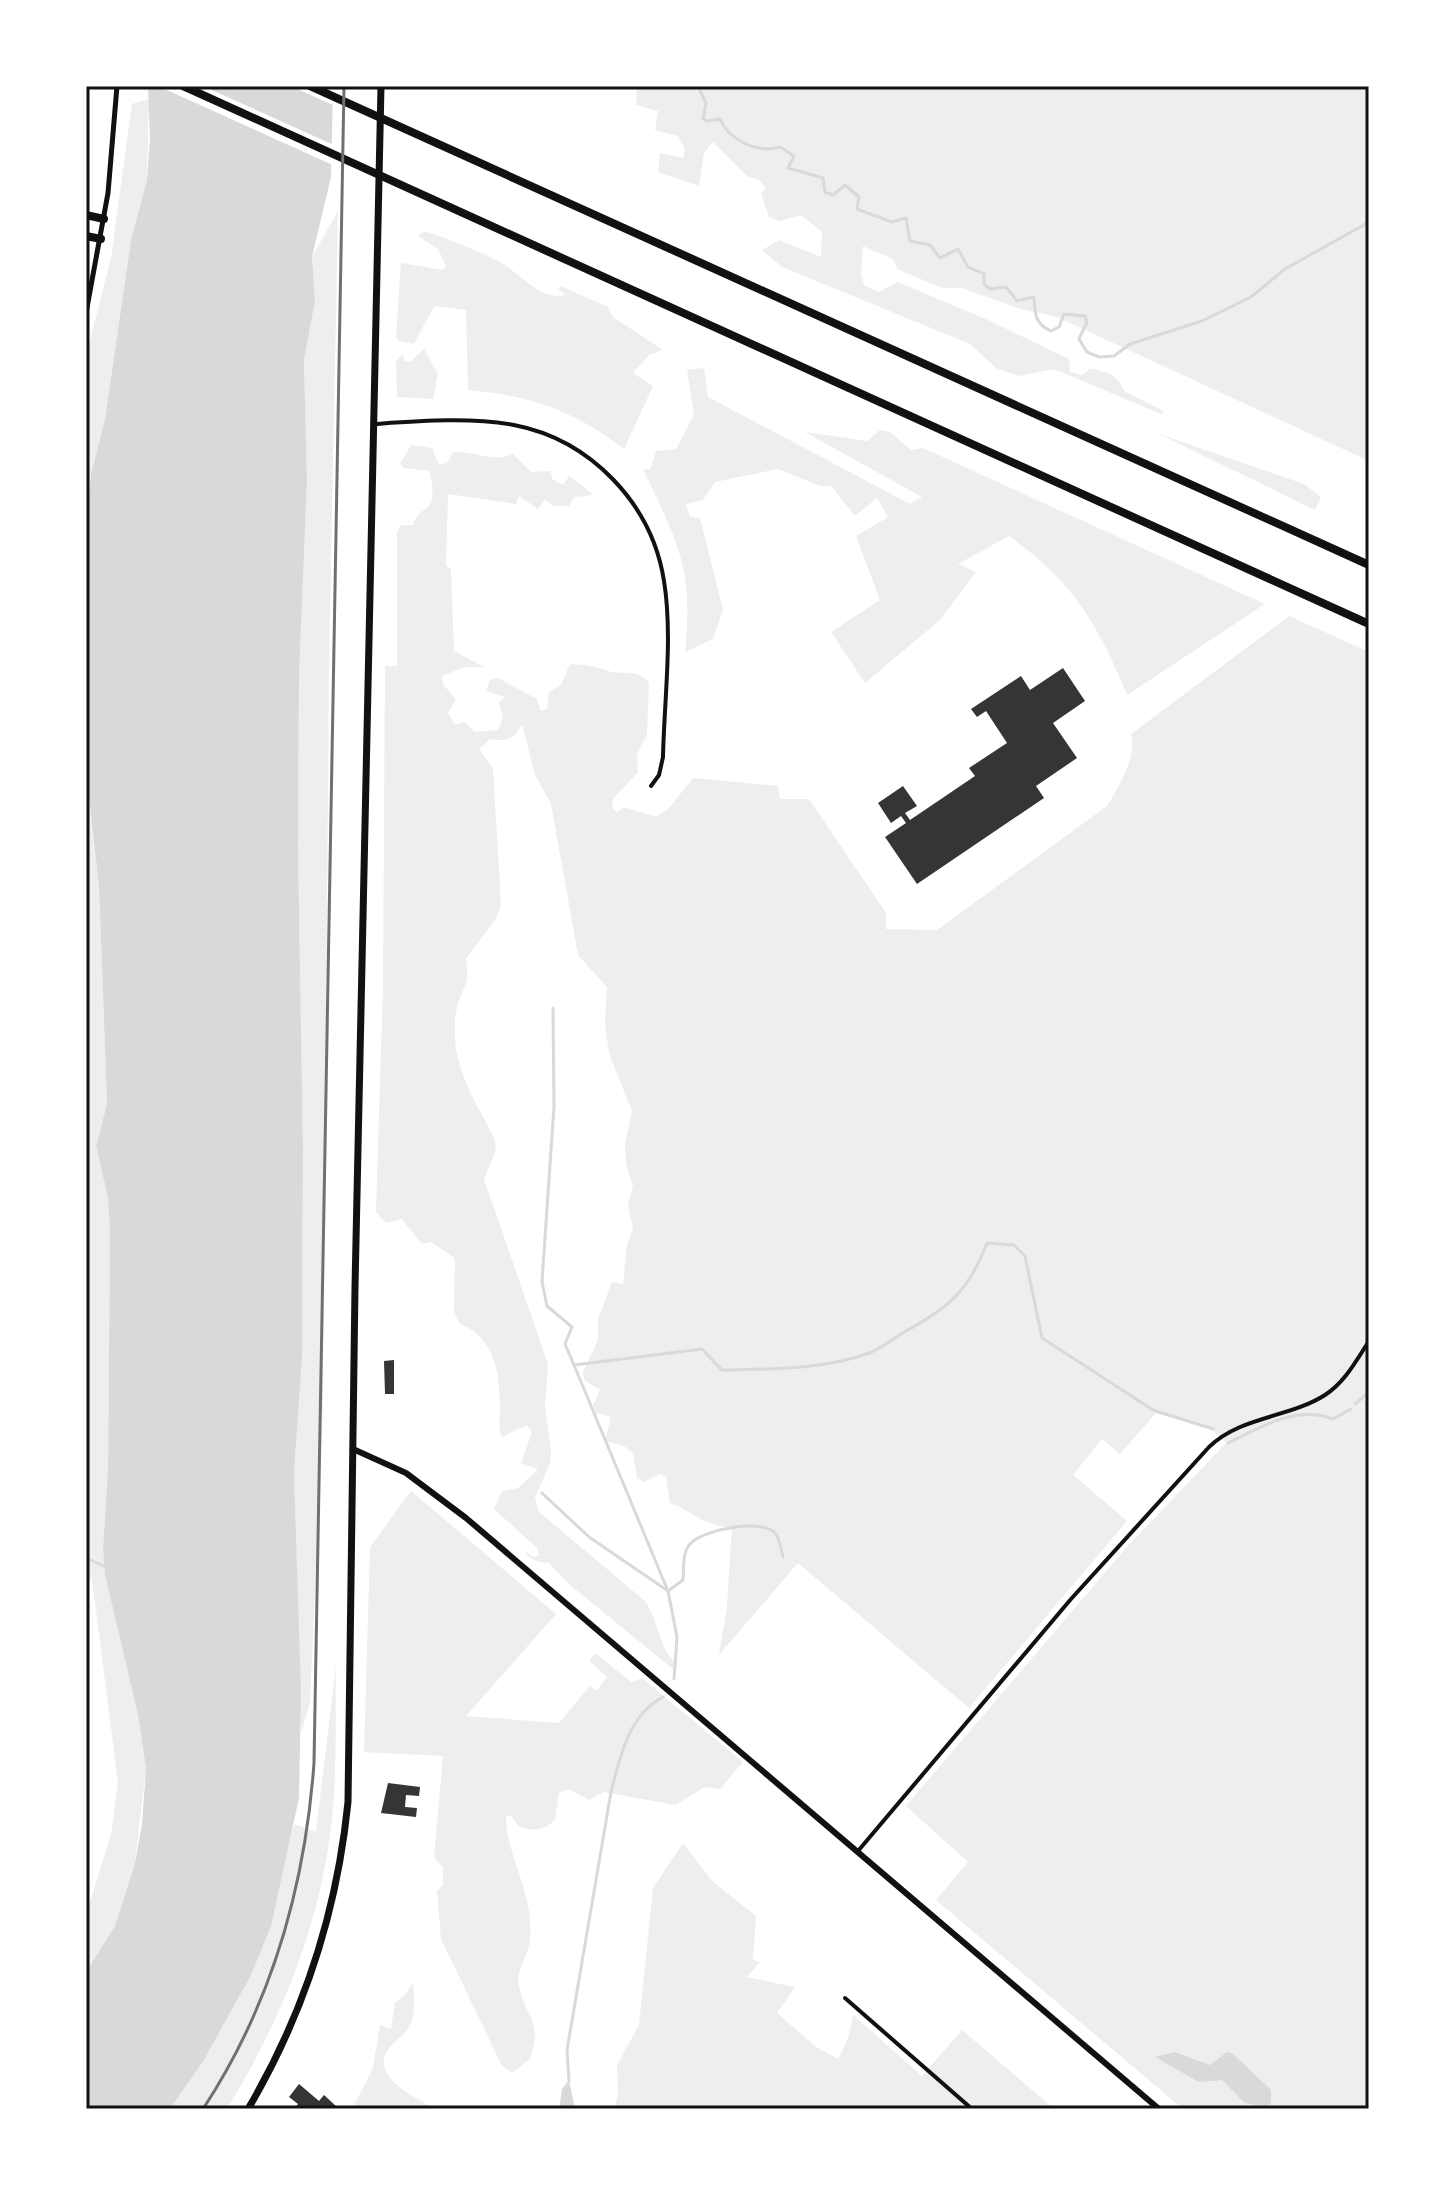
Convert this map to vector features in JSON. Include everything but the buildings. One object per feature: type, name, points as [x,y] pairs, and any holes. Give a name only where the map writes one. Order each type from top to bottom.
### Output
[{"type":"highway","points":[[183,86],[1369,624]]},
{"type":"highway","points":[[310,86],[1369,565]]},
{"type":"highway","points":[[86,215],[104,219]]},
{"type":"highway","points":[[86,236],[101,239]]},
{"type":"main road","points":[[248,2109],[284,2043],[308,1985],[327,1925],[342,1852],[350,1777],[353,1449],[381,86]]},
{"type":"main road","points":[[353,1449],[406,1473],[445,1502],[1159,2109]]},
{"type":"street","points":[[86,313],[104,219],[117,86]]},
{"type":"street","points":[[375,424],[498,423],[533,430],[588,457],[631,501],[656,548],[666,600],[663,757],[659,775],[651,786]]},
{"type":"street","points":[[858,1851],[1071,1599],[1217,1439],[1242,1426],[1321,1397],[1346,1377],[1369,1341]]},
{"type":"street","points":[[845,1998],[972,2109]]},
{"type":"shaded area","points":[[148,86],[333,86],[331,177],[312,257],[315,301],[304,360],[307,480],[299,677],[298,845],[303,1148],[302,1358],[294,1473],[301,1693],[299,1798],[271,1926],[251,1975],[202,2063],[170,2109],[86,2109],[86,1972],[115,1926],[135,1863],[142,1824],[146,1769],[138,1715],[105,1575],[103,1549],[108,1467],[110,1233],[108,1198],[96,1146],[107,1104],[99,886],[86,772],[86,526],[91,474],[105,419],[131,240],[147,180],[150,138]]},
{"type":"shaded area","points":[[637,86],[1369,86],[1369,461],[1057,317],[1020,309],[962,288],[942,288],[897,269],[893,259],[863,246],[861,273],[864,285],[879,292],[898,282],[1069,359],[1070,372],[1082,375],[1090,368],[1111,375],[1124,391],[1164,411],[1161,414],[1054,369],[1019,376],[996,368],[970,344],[782,267],[762,250],[779,240],[821,257],[822,232],[801,215],[779,221],[769,217],[761,193],[766,189],[760,180],[748,177],[713,142],[704,153],[699,186],[658,172],[660,153],[683,158],[685,150],[678,136],[655,130],[658,111],[636,105]]},
{"type":"shaded area","points":[[149,99],[147,180],[131,240],[105,419],[91,474],[86,526],[86,356],[111,258],[132,104]]},
{"type":"shaded area","points":[[338,211],[329,664],[323,1405],[310,1703],[301,1733],[294,1473],[302,1358],[303,1148],[298,845],[299,677],[307,480],[304,360],[315,301],[312,257]]},
{"type":"shaded area","points":[[424,231],[500,262],[547,294],[565,295],[558,289],[561,286],[608,307],[613,317],[663,350],[649,355],[633,373],[653,386],[624,449],[587,424],[551,407],[512,396],[468,390],[466,310],[434,306],[414,344],[399,341],[396,336],[401,263],[443,270],[446,266],[438,249],[418,236]]},
{"type":"shaded area","points":[[424,349],[438,374],[433,399],[397,397],[396,362],[403,354],[404,361],[410,362]]},
{"type":"shaded area","points":[[704,368],[708,397],[910,504],[922,497],[805,432],[867,441],[880,430],[890,432],[911,450],[923,448],[1265,604],[1127,695],[1105,646],[1081,605],[1050,570],[1009,536],[958,564],[976,572],[941,619],[865,683],[831,632],[880,600],[856,536],[888,517],[877,498],[855,516],[831,486],[820,486],[778,469],[715,482],[703,500],[686,504],[690,517],[700,518],[723,610],[713,639],[685,652],[685,576],[674,536],[643,469],[650,470],[656,451],[676,449],[694,415],[687,370]]},
{"type":"shaded area","points":[[1159,434],[1304,484],[1321,497],[1315,510]]},
{"type":"shaded area","points":[[411,445],[432,448],[439,465],[447,463],[453,452],[491,457],[513,454],[531,472],[550,471],[553,480],[563,485],[569,476],[594,495],[574,497],[569,506],[554,506],[545,500],[538,509],[519,496],[516,504],[448,494],[446,566],[451,569],[454,651],[484,667],[464,667],[442,676],[443,684],[456,700],[448,713],[455,725],[464,722],[475,732],[498,730],[503,718],[499,702],[505,697],[486,691],[490,680],[498,678],[537,699],[541,711],[547,709],[549,692],[561,685],[570,664],[639,675],[649,683],[647,735],[637,754],[638,772],[613,799],[612,808],[617,812],[624,807],[656,817],[669,808],[693,778],[778,786],[780,799],[809,799],[886,913],[886,929],[937,930],[1107,806],[1129,762],[1131,734],[1289,616],[1369,652],[1369,2109],[1183,2109],[936,1900],[968,1862],[906,1806],[1125,1549],[1226,1443],[1212,1430],[1156,1413],[1120,1454],[1102,1439],[1073,1475],[1127,1521],[969,1708],[798,1563],[719,1655],[727,1607],[732,1527],[707,1522],[670,1503],[666,1477],[661,1474],[644,1482],[637,1478],[633,1453],[624,1446],[605,1441],[611,1417],[596,1413],[593,1405],[600,1390],[584,1380],[583,1372],[598,1340],[598,1319],[612,1282],[623,1284],[627,1245],[633,1229],[628,1204],[633,1186],[626,1164],[625,1144],[632,1111],[609,1054],[605,1023],[607,987],[578,955],[551,804],[535,775],[522,724],[509,738],[490,739],[479,749],[493,768],[501,905],[496,918],[466,959],[466,982],[456,1013],[456,1047],[464,1078],[494,1137],[496,1150],[484,1179],[548,1364],[545,1407],[551,1451],[550,1464],[535,1497],[538,1511],[645,1601],[674,1662],[673,1669],[570,1585],[549,1563],[529,1557],[524,1550],[533,1557],[539,1556],[537,1548],[494,1509],[502,1491],[518,1488],[538,1469],[521,1463],[532,1432],[527,1425],[502,1437],[493,1357],[481,1338],[460,1324],[454,1312],[455,1258],[431,1242],[422,1244],[402,1219],[386,1223],[376,1212],[383,987],[385,666],[397,666],[397,532],[401,525],[413,525],[418,515],[430,504],[432,492],[430,471],[404,468],[400,464]]},
{"type":"shaded area","points":[[86,772],[99,886],[107,1104],[96,1146],[108,1198],[110,1233],[108,1467],[103,1549],[105,1575],[138,1715],[146,1769],[135,1863],[115,1926],[86,1972],[86,1915],[111,1834],[118,1782],[92,1579],[86,1576]]},
{"type":"shaded area","points":[[411,1491],[556,1614],[466,1716],[559,1723],[590,1686],[596,1691],[607,1677],[589,1661],[595,1653],[631,1682],[642,1678],[743,1762],[720,1789],[705,1787],[675,1805],[604,1792],[589,1800],[568,1789],[559,1793],[555,1820],[546,1826],[538,1829],[519,1827],[511,1815],[506,1817],[507,1832],[528,1906],[530,1939],[518,1981],[535,2036],[530,2059],[512,2073],[502,2066],[441,1939],[437,1891],[443,1884],[443,1868],[434,1857],[443,1756],[364,1752],[370,1547]]},
{"type":"shaded area","points":[[336,1665],[335,1776],[329,1842],[314,1913],[292,1981],[262,2046],[227,2109],[170,2109],[202,2063],[295,1824],[316,1832]]},
{"type":"shaded area","points":[[683,1843],[713,1882],[756,1916],[753,1960],[760,1962],[747,1977],[795,1987],[777,2013],[816,2047],[838,2059],[848,2039],[853,2015],[922,2076],[962,2030],[1054,2109],[614,2109],[618,2095],[617,2065],[639,2025],[653,1888]]},
{"type":"shaded area","points":[[413,1982],[412,2020],[406,2032],[389,2048],[384,2058],[385,2068],[397,2085],[435,2109],[359,2109],[354,2105],[373,2068],[380,2025],[391,2029],[395,2003]]},
{"type":"shaded area","points":[[1175,2052],[1210,2065],[1227,2052],[1233,2054],[1271,2090],[1271,2103],[1267,2107],[1245,2103],[1222,2080],[1199,2082],[1155,2057]]},
{"type":"shaded area","points":[[569,2080],[575,2109],[559,2109],[562,2089]]},
{"type":"pier","points":[[158,86],[203,86],[336,146],[335,166]]},
{"type":"pier","points":[[291,86],[336,86],[337,107]]},
{"type":"waterway","points":[[698,86],[706,103],[703,119],[720,119],[724,127],[745,144],[763,149],[780,147],[794,156],[788,168],[823,178],[825,192],[833,195],[845,185],[859,197],[857,209],[892,222],[906,218],[910,241],[930,245],[940,258],[958,249],[968,267],[984,274],[984,284],[990,289],[1006,287],[1017,301],[1034,297],[1037,318],[1051,331],[1059,327],[1064,314],[1085,316],[1087,322],[1079,339],[1087,352],[1099,357],[1114,356],[1130,344],[1202,321],[1251,297],[1285,269],[1369,222]]},
{"type":"waterway","points":[[553,1008],[554,1106],[542,1282],[547,1306],[572,1327],[565,1344],[574,1365]]},
{"type":"waterway","points":[[674,1679],[677,1637],[668,1591],[574,1365],[702,1349],[722,1370],[796,1368],[851,1359],[879,1348],[946,1305],[973,1273],[987,1243],[1014,1245],[1025,1256],[1042,1338],[1153,1410],[1213,1429]]},
{"type":"waterway","points":[[1355,1404],[1369,1392]]},
{"type":"waterway","points":[[1228,1443],[1292,1416],[1319,1415],[1333,1419],[1351,1409]]},
{"type":"waterway","points":[[542,1493],[589,1537],[668,1591],[683,1580],[688,1546],[698,1538],[719,1530],[746,1526],[768,1529],[777,1535],[783,1557]]},
{"type":"waterway","points":[[86,1558],[104,1566]]},
{"type":"waterway","points":[[569,2081],[567,2050],[611,1792],[627,1738],[641,1715],[663,1697]]},
{"type":"railway","points":[[203,2109],[248,2028],[281,1943],[303,1855],[314,1763],[344,86]]}]
